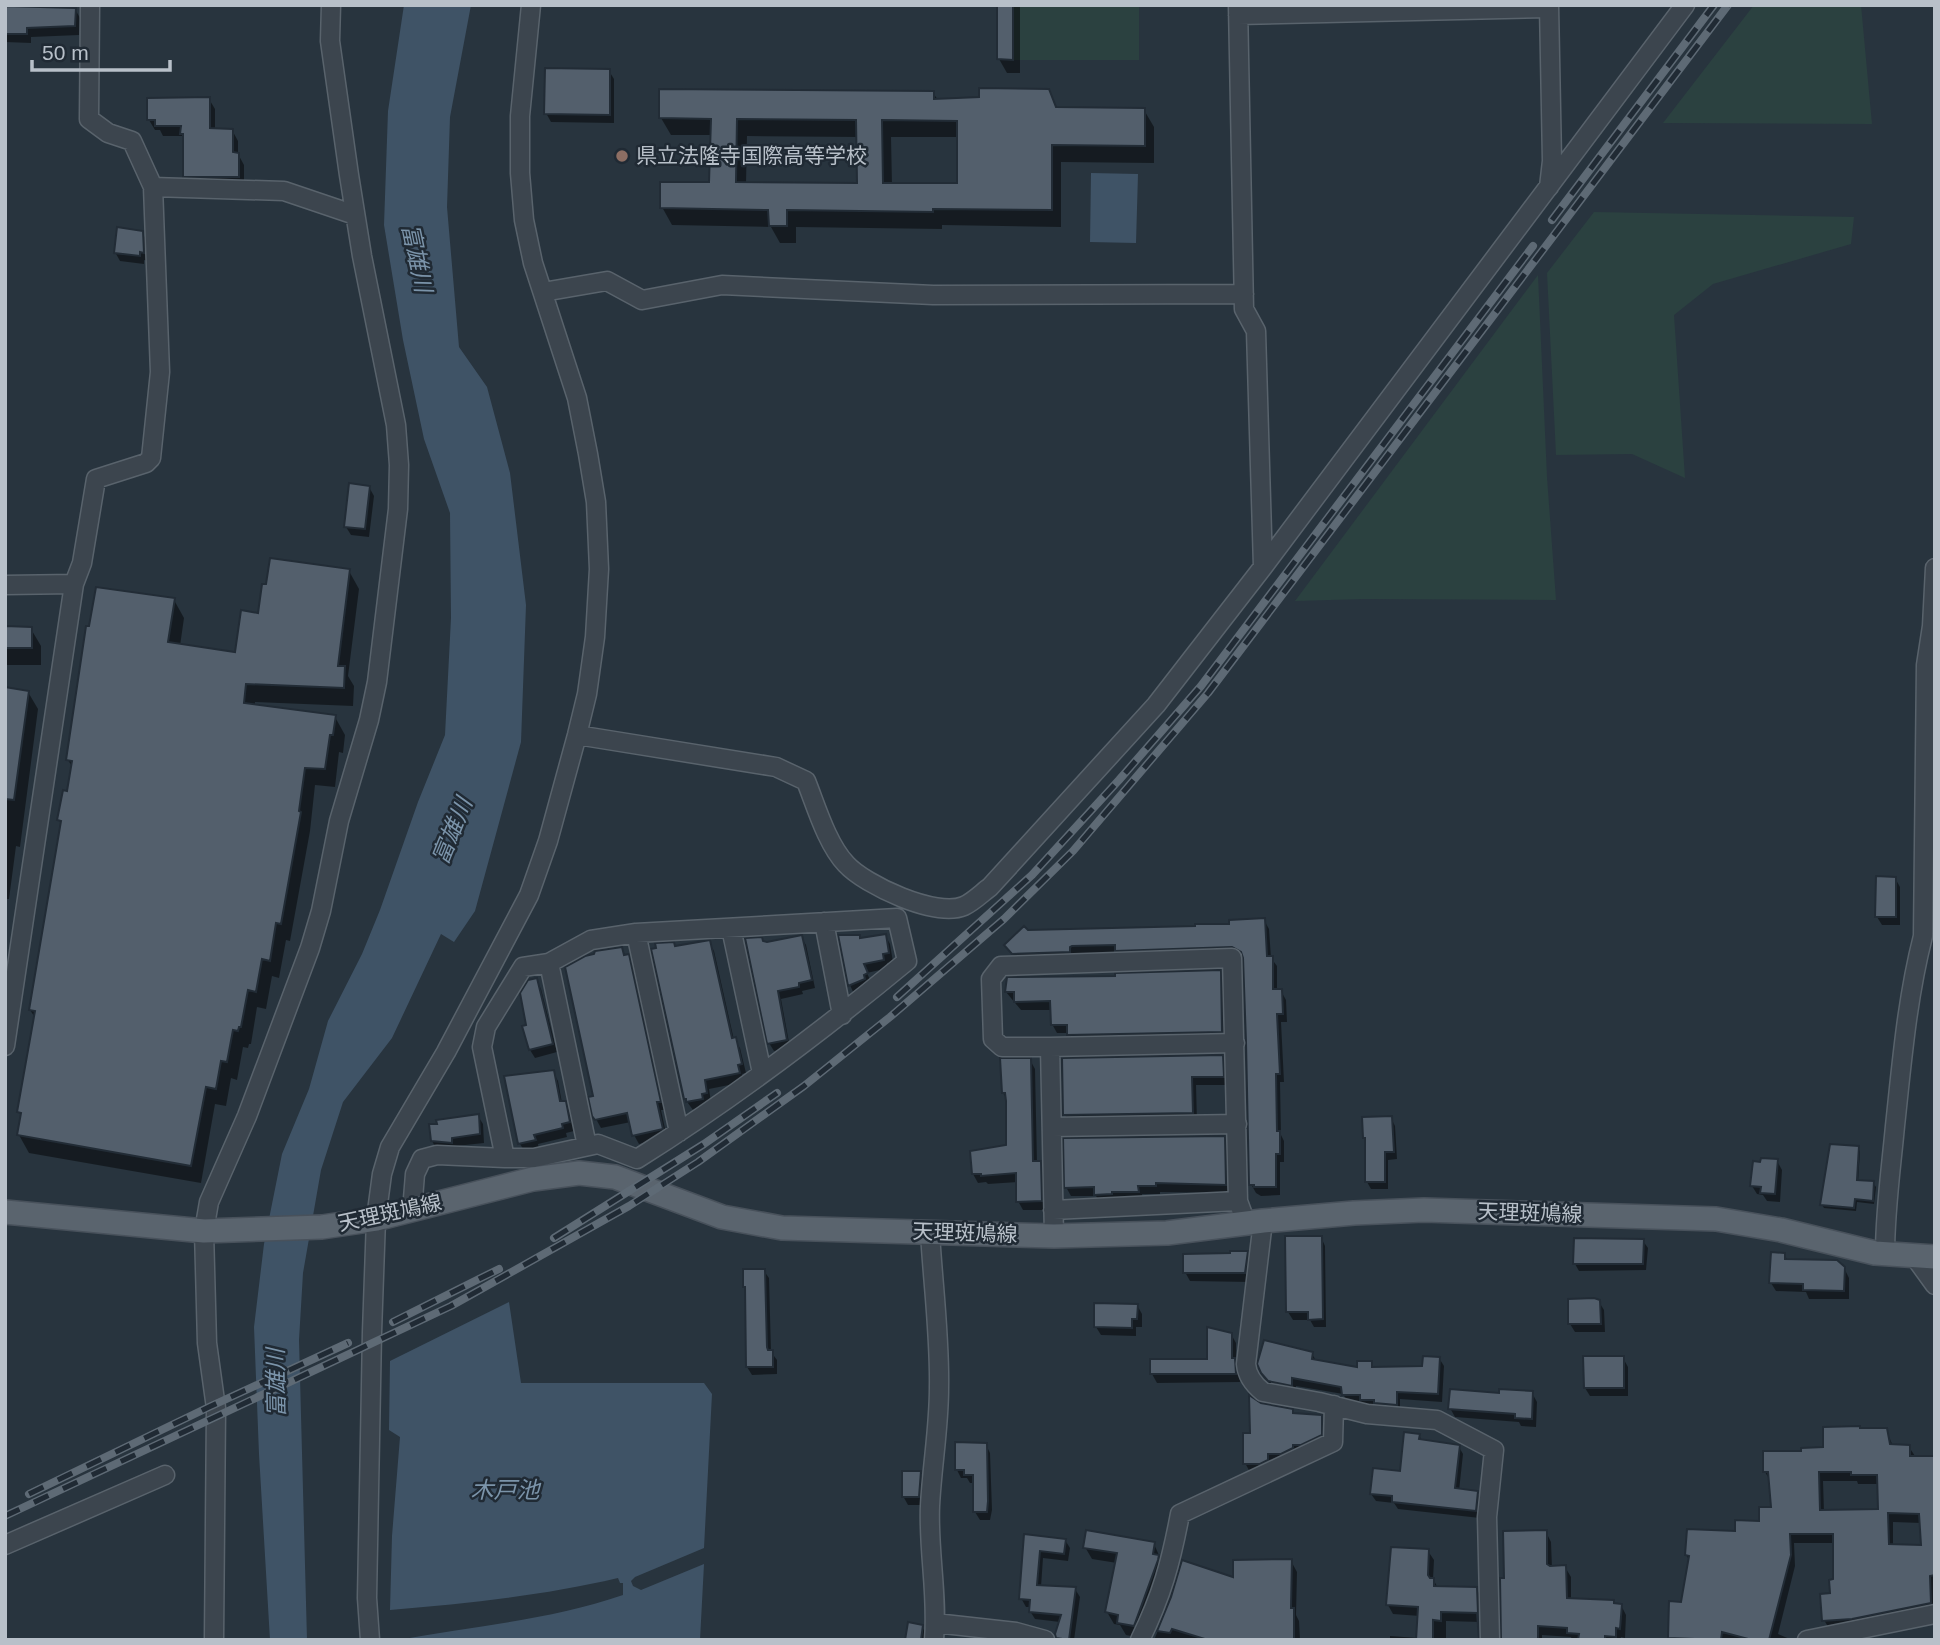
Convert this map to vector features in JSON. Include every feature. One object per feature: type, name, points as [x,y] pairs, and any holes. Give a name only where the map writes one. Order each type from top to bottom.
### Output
[{"type":"main road","name":"天理斑鳩線","points":[[5,1212],[210,1231],[322,1227],[352,1224],[412,1211],[533,1179],[590,1173],[634,1182],[722,1217],[782,1228],[1054,1236],[1167,1233],[1354,1213],[1424,1210],[1716,1219],[1781,1230],[1885,1254],[1925,1256]]},
{"type":"street","points":[[5,1046],[74,584],[82,563],[96,479],[146,463],[151,458],[160,372],[153,187],[132,141],[108,133],[89,119],[90,5]]},
{"type":"street","points":[[214,1640],[216,1408],[207,1343],[209,1202],[247,1116],[310,948],[321,911],[341,810],[369,720],[377,682],[398,509],[399,465],[393,406],[355,215],[330,41],[331,5]]},
{"type":"street","points":[[370,1640],[366,1598],[376,1219],[382,1174],[390,1147],[446,1052],[529,895],[548,842],[578,735],[595,637],[599,569],[596,502],[578,398],[533,263],[526,231],[520,173],[520,116],[531,5]]},
{"type":"street","points":[[578,735],[776,767],[806,781],[823,826],[846,864],[876,886],[918,903],[944,910],[963,906],[990,887],[1156,705],[1263,567],[1685,5]]},
{"type":"street","points":[[1263,567],[1256,331],[1244,309],[1238,10],[1549,7],[1552,161],[1549,187]]},
{"type":"street","points":[[153,187],[284,191],[355,215]]},
{"type":"street","points":[[543,292],[607,281],[642,300],[722,285],[933,295],[1244,294]]},
{"type":"street","points":[[1885,1254],[1885,1207],[1900,1064],[1912,978],[1923,936],[1926,678],[1933,626],[1935,568]]},
{"type":"street","points":[[5,584],[74,584]]},
{"type":"street","points":[[412,1211],[415,1174],[422,1158],[437,1156],[505,1158],[534,1158],[598,1143],[637,1159],[842,1015],[906,961],[897,918],[636,933],[591,940],[549,963],[523,967],[486,1027],[482,1047],[505,1158]]},
{"type":"street","points":[[824,922],[842,1015]]},
{"type":"street","points":[[731,928],[762,1073]]},
{"type":"street","points":[[636,933],[679,1132]]},
{"type":"street","points":[[1235,1043],[1002,1047],[993,1039],[991,979],[1001,966],[1232,958],[1235,1043],[1238,1201],[1255,1222],[1247,1374],[1263,1392],[1367,1414],[1437,1420],[1494,1450],[1487,1517],[1490,1640]]},
{"type":"street","points":[[549,963],[587,1146]]},
{"type":"street","points":[[1050,1047],[1054,1236]]},
{"type":"street","points":[[1052,1127],[1237,1124]]},
{"type":"street","points":[[1053,1210],[1238,1201]]},
{"type":"street","points":[[930,1233],[939,1385],[938,1438],[930,1505],[934,1632],[1016,1632],[1045,1640]]},
{"type":"street","points":[[1925,1256],[1935,1285]]},
{"type":"street","points":[[1140,1640],[1158,1603],[1180,1514],[1333,1442],[1334,1405]]},
{"type":"street","points":[[5,1545],[165,1475]]},
{"type":"street","points":[[1807,1640],[1935,1614]]},
{"type":"green space","points":[[1014,5],[1139,5],[1139,60],[1014,60]]},
{"type":"green space","points":[[1754,5],[1861,5],[1872,124],[1663,123]]},
{"type":"green space","points":[[1594,212],[1854,217],[1851,244],[1713,284],[1674,315],[1685,478],[1632,454],[1556,455],[1547,273]]},
{"type":"green space","points":[[1538,275],[1547,477],[1556,600],[1295,601]]},
{"type":"water","name":"富雄川","points":[[404,5],[471,5],[450,117],[447,207],[459,347],[487,387],[510,473],[526,605],[521,742],[475,911],[454,942],[441,934],[392,1038],[343,1102],[321,1170],[303,1273],[299,1340],[307,1640],[270,1640],[254,1327],[264,1244],[282,1154],[309,1089],[328,1021],[362,954],[380,910],[445,735],[451,618],[450,513],[424,439],[403,340],[384,225],[388,111]]},
{"type":"water","points":[[1091,173],[1138,174],[1136,243],[1090,242]]},
{"type":"water","name":"木戸池","points":[[509,1302],[521,1383],[704,1383],[712,1394],[704,1548],[631,1581],[633,1586],[641,1590],[704,1564],[700,1640],[398,1640],[540,1617],[623,1595],[623,1583],[620,1583],[618,1578],[477,1602],[390,1610],[392,1536],[400,1437],[389,1430],[390,1361]]},
{"type":"building","points":[[997,5],[1013,5],[1013,60],[997,59]]},
{"type":"building","points":[[5,6],[76,8],[75,26],[27,28],[27,34],[5,34]]},
{"type":"building","points":[[545,68],[610,69],[610,115],[544,114]]},
{"type":"building","points":[[979,88],[1049,89],[1056,107],[1145,108],[1145,146],[1052,145],[1052,210],[787,210],[787,226],[769,226],[768,210],[660,208],[660,182],[709,182],[711,119],[659,118],[659,89],[934,91],[934,99],[979,97]],"holes":[[[737,119],[856,120],[857,183],[736,182]],[[882,120],[957,121],[957,183],[883,183]]]},
{"type":"building","points":[[210,97],[210,128],[233,129],[233,152],[239,153],[239,177],[183,177],[181,126],[155,126],[155,120],[147,120],[147,98]]},
{"type":"building","points":[[117,227],[143,231],[144,253],[140,252],[140,256],[114,253]]},
{"type":"building","points":[[349,483],[370,486],[365,529],[344,527]]},
{"type":"building","points":[[270,558],[350,569],[338,666],[345,666],[344,688],[246,684],[244,703],[336,715],[325,769],[305,768],[301,812],[281,924],[276,923],[270,961],[262,959],[256,992],[248,990],[241,1027],[238,1031],[233,1030],[227,1062],[221,1061],[216,1089],[206,1087],[191,1166],[17,1135],[21,1113],[17,1112],[35,1011],[29,1010],[61,821],[57,820],[63,790],[67,791],[72,761],[66,760],[86,626],[89,626],[96,587],[175,598],[168,642],[235,652],[241,610],[258,613],[262,584],[266,584]]},
{"type":"building","points":[[5,626],[32,627],[32,648],[5,648]]},
{"type":"building","points":[[5,687],[29,691],[14,800],[5,799]]},
{"type":"building","points":[[1876,876],[1896,877],[1896,917],[1875,917]]},
{"type":"building","points":[[1265,918],[1267,956],[1273,956],[1273,989],[1282,989],[1283,1014],[1277,1014],[1280,1074],[1276,1074],[1280,1154],[1276,1154],[1276,1187],[1254,1187],[1249,1185],[1241,952],[1232,947],[1115,951],[1115,945],[1072,946],[1070,952],[1012,954],[1004,945],[1024,926],[1028,930],[1195,926],[1229,924],[1229,920]]},
{"type":"building","points":[[886,934],[889,953],[883,954],[884,960],[864,964],[868,973],[864,975],[865,979],[848,986],[838,935],[860,935],[860,938]]},
{"type":"building","points":[[802,935],[812,980],[799,983],[799,987],[778,991],[787,1040],[767,1044],[745,938],[762,937],[763,941],[767,942]]},
{"type":"building","points":[[710,940],[732,1038],[736,1037],[742,1064],[738,1065],[740,1073],[705,1080],[707,1093],[702,1094],[703,1099],[686,1102],[651,949],[656,948],[655,943],[674,942],[675,946]]},
{"type":"building","points":[[622,947],[624,955],[629,954],[661,1102],[657,1102],[663,1129],[632,1136],[627,1113],[595,1120],[592,1116],[588,1097],[593,1096],[565,967],[594,954],[595,951]]},
{"type":"building","points":[[1221,970],[1222,1032],[1067,1035],[1067,1025],[1051,1025],[1050,1001],[1014,1002],[1014,992],[1005,992],[1007,977],[1115,976],[1115,973]]},
{"type":"building","points":[[537,978],[553,1044],[529,1050],[522,1026],[526,1025],[520,993],[528,980]]},
{"type":"building","points":[[1223,1055],[1224,1077],[1192,1077],[1193,1113],[1063,1115],[1062,1058]]},
{"type":"building","points":[[1000,1058],[1031,1058],[1033,1161],[1041,1161],[1042,1201],[1016,1202],[1016,1173],[981,1176],[972,1174],[970,1151],[1006,1145],[1006,1101],[1005,1093],[1002,1093]]},
{"type":"building","points":[[554,1070],[560,1101],[566,1101],[570,1122],[562,1124],[563,1128],[534,1135],[536,1140],[518,1144],[504,1076]]},
{"type":"building","points":[[479,1114],[480,1134],[452,1138],[452,1143],[431,1141],[429,1124],[437,1124],[436,1120]]},
{"type":"building","points":[[1392,1116],[1394,1152],[1385,1152],[1385,1182],[1365,1182],[1362,1117]]},
{"type":"building","points":[[1225,1136],[1226,1185],[1156,1183],[1156,1186],[1138,1186],[1139,1192],[1094,1195],[1094,1187],[1064,1188],[1063,1138]]},
{"type":"building","points":[[1830,1144],[1859,1146],[1857,1180],[1874,1181],[1873,1201],[1855,1199],[1854,1208],[1820,1205]]},
{"type":"building","points":[[1761,1158],[1778,1159],[1775,1194],[1760,1193],[1761,1187],[1750,1186],[1753,1161],[1760,1162]]},
{"type":"building","points":[[1285,1236],[1322,1236],[1323,1319],[1308,1320],[1308,1312],[1286,1312]]},
{"type":"building","points":[[1574,1238],[1644,1239],[1643,1264],[1573,1264]]},
{"type":"building","points":[[1248,1251],[1245,1273],[1183,1273],[1183,1254]]},
{"type":"building","points":[[1771,1252],[1785,1253],[1785,1259],[1837,1260],[1845,1267],[1844,1291],[1803,1290],[1803,1284],[1769,1283]]},
{"type":"building","points":[[743,1269],[765,1269],[767,1347],[768,1350],[773,1350],[773,1367],[746,1367]]},
{"type":"building","points":[[1568,1299],[1600,1300],[1601,1324],[1568,1324]]},
{"type":"building","points":[[1094,1303],[1138,1304],[1137,1319],[1132,1319],[1132,1328],[1094,1327]]},
{"type":"building","points":[[1207,1327],[1232,1333],[1232,1358],[1235,1358],[1236,1374],[1150,1374],[1150,1359],[1207,1359]]},
{"type":"building","points":[[1264,1340],[1313,1352],[1312,1359],[1357,1367],[1357,1361],[1372,1361],[1372,1367],[1422,1366],[1423,1356],[1440,1357],[1438,1394],[1397,1392],[1397,1405],[1360,1400],[1360,1395],[1342,1395],[1341,1387],[1292,1378],[1292,1386],[1268,1381],[1257,1364]]},
{"type":"building","points":[[1583,1356],[1624,1356],[1624,1388],[1584,1388]]},
{"type":"building","points":[[1450,1389],[1499,1393],[1499,1389],[1533,1391],[1532,1419],[1515,1418],[1515,1414],[1448,1409]]},
{"type":"building","points":[[1249,1395],[1261,1403],[1293,1409],[1293,1413],[1322,1415],[1322,1435],[1301,1445],[1293,1445],[1293,1448],[1281,1454],[1268,1454],[1268,1460],[1260,1464],[1243,1464],[1243,1433],[1250,1433]]},
{"type":"building","points":[[1823,1427],[1887,1428],[1890,1444],[1910,1445],[1910,1456],[1935,1456],[1935,1575],[1930,1576],[1931,1603],[1852,1619],[1822,1621],[1820,1594],[1830,1593],[1829,1580],[1833,1579],[1833,1534],[1790,1534],[1791,1555],[1769,1640],[1752,1640],[1722,1632],[1721,1640],[1668,1638],[1669,1601],[1681,1602],[1689,1556],[1685,1555],[1687,1529],[1735,1531],[1735,1520],[1759,1521],[1759,1507],[1771,1507],[1768,1472],[1763,1472],[1763,1451],[1801,1451],[1801,1448],[1823,1447]],"holes":[[[1819,1472],[1877,1475],[1878,1509],[1820,1510]],[[1888,1513],[1919,1514],[1921,1545],[1889,1544]]]},
{"type":"building","points":[[1404,1432],[1420,1434],[1419,1439],[1460,1445],[1455,1488],[1478,1491],[1476,1511],[1392,1502],[1392,1496],[1370,1494],[1373,1468],[1400,1471]]},
{"type":"building","points":[[955,1442],[987,1443],[987,1512],[973,1512],[973,1475],[964,1475],[964,1470],[955,1470]]},
{"type":"building","points":[[902,1471],[921,1471],[919,1497],[902,1497]]},
{"type":"building","points":[[1086,1530],[1155,1542],[1153,1554],[1159,1555],[1158,1560],[1134,1626],[1117,1623],[1118,1615],[1105,1612],[1117,1553],[1083,1548]]},
{"type":"building","points":[[1547,1530],[1547,1564],[1566,1565],[1567,1598],[1614,1600],[1614,1603],[1622,1604],[1620,1629],[1616,1628],[1616,1637],[1605,1636],[1605,1640],[1578,1640],[1579,1634],[1567,1633],[1567,1628],[1538,1626],[1538,1640],[1501,1640],[1500,1578],[1504,1578],[1503,1531]]},
{"type":"building","points":[[1024,1534],[1066,1539],[1064,1554],[1040,1551],[1037,1585],[1076,1587],[1069,1640],[1056,1638],[1061,1615],[1029,1612],[1030,1600],[1019,1599]]},
{"type":"building","points":[[1391,1547],[1429,1549],[1428,1575],[1434,1578],[1434,1586],[1477,1587],[1479,1640],[1477,1613],[1441,1612],[1441,1621],[1433,1620],[1433,1640],[1416,1640],[1418,1607],[1386,1605]]},
{"type":"building","points":[[1292,1559],[1291,1608],[1294,1608],[1294,1640],[1208,1640],[1172,1629],[1170,1633],[1157,1631],[1182,1560],[1233,1577],[1233,1560]]},
{"type":"building","points":[[908,1622],[923,1625],[921,1640],[905,1640]]},
{"type":"railway","points":[[1552,220],[1714,5]]},
{"type":"railway","points":[[5,1516],[451,1306],[629,1206],[698,1162],[804,1086],[890,1017],[1004,919],[1073,851],[1208,693],[1728,5]]},
{"type":"railway","points":[[897,997],[1032,875],[1201,686],[1533,246]]},
{"type":"railway","points":[[554,1238],[704,1144],[777,1093]]},
{"type":"railway","points":[[393,1322],[499,1269]]},
{"type":"railway","points":[[29,1494],[348,1343]]},
{"type":"place","name":"県立法隆寺国際高等学校","points":[[622,156]]}]
